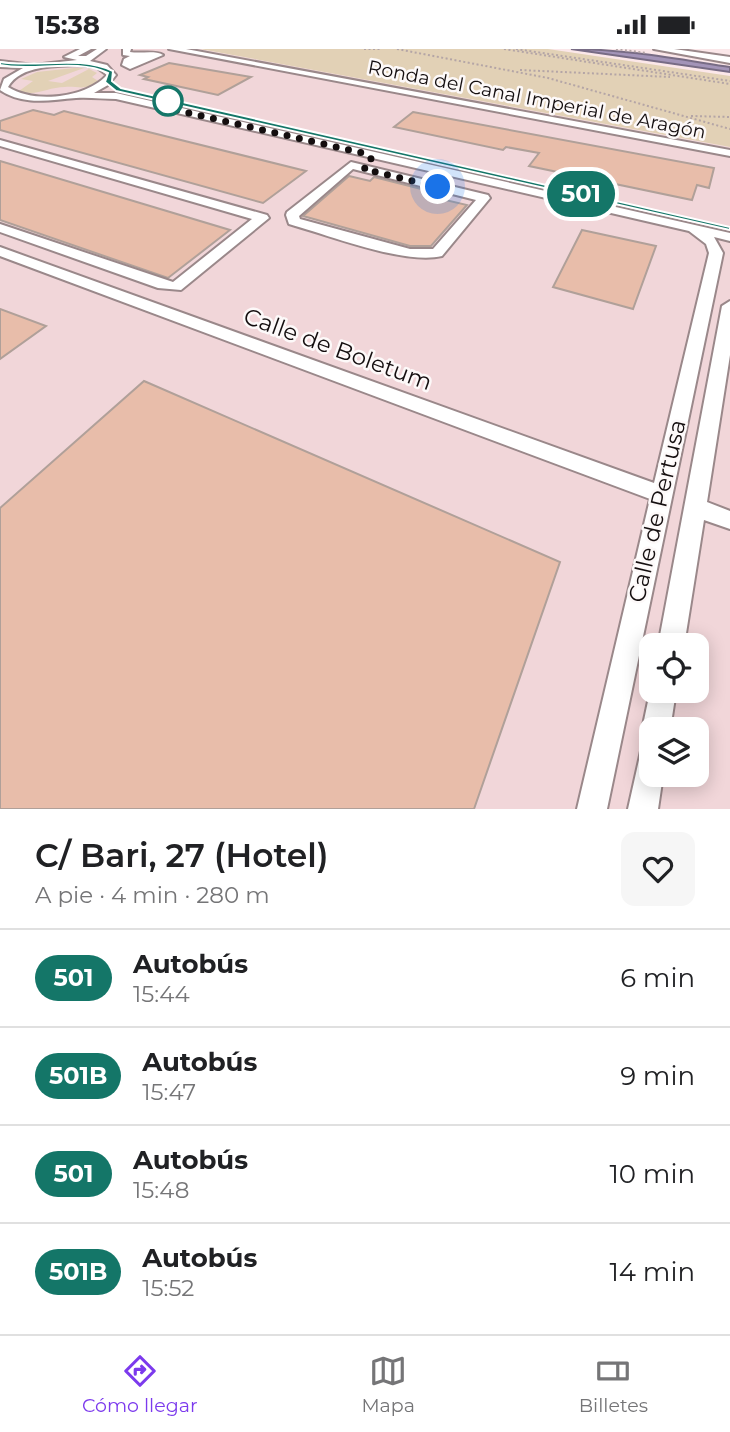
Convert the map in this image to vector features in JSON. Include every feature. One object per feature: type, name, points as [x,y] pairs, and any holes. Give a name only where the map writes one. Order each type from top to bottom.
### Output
[{"type":"street","points":[[87,49],[68,57],[88,59],[102,49]]},
{"type":"street","points":[[0,64],[19,67],[75,63],[95,65],[148,49]]},
{"type":"street","name":"Ronda del Canal Imperial de Aragón","points":[[173,49],[730,153]]},
{"type":"street","points":[[658,49],[730,60]]},
{"type":"street","points":[[76,95],[122,57]]},
{"type":"street","points":[[122,57],[116,89],[730,227]]},
{"type":"street","points":[[50,65],[30,69],[9,79],[4,85],[4,98],[116,96],[730,237]]},
{"type":"street","points":[[0,70],[7,73],[9,79]]},
{"type":"street","points":[[0,143],[262,218],[176,287],[163,285],[0,228]]},
{"type":"street","points":[[362,174],[372,160],[367,154]]},
{"type":"street","points":[[362,174],[380,162],[396,160]]},
{"type":"street","points":[[351,165],[362,174],[484,198],[437,253],[410,253],[295,221],[292,215],[351,165]]},
{"type":"street","name":"Calle de Pertusa","points":[[592,809],[660,494],[716,253],[712,242],[688,227]]},
{"type":"street","name":"Calle de Boletum","points":[[0,251],[660,494]]},
{"type":"street","name":"Calle de Pertusa","points":[[673,633],[695,507],[722,400],[730,306]]},
{"type":"street","points":[[695,507],[730,520]]},
{"type":"street","points":[[643,809],[647,787]]},
{"type":"path","points":[[364,49],[381,49]]},
{"type":"path","points":[[397,49],[506,68],[565,74],[686,75]]},
{"type":"path","points":[[504,49],[730,84]]},
{"type":"path","points":[[516,49],[716,79],[730,84]]},
{"type":"path","points":[[506,68],[730,129]]},
{"type":"path","points":[[716,79],[721,82]]},
{"type":"path","points":[[688,116],[730,114]]},
{"type":"shaded area","points":[[0,49],[200,49],[730,147],[730,809],[0,809]]},
{"type":"shaded area","points":[[200,49],[548,49],[730,76],[730,147]]},
{"type":"shaded area","points":[[571,49],[670,58],[730,67],[730,72]]},
{"type":"shaded area","points":[[84,68],[48,81],[62,83],[89,69],[97,73],[92,77],[98,81],[86,87],[59,87],[31,93],[19,91],[33,81],[21,79],[37,72]]},
{"type":"building","points":[[169,63],[251,77],[218,95],[144,79],[148,77],[140,75]]},
{"type":"building","points":[[33,110],[54,115],[64,111],[306,171],[263,203],[0,130],[0,121]]},
{"type":"building","points":[[413,112],[714,168],[709,188],[697,185],[692,200],[529,166],[539,153],[506,147],[503,150],[394,127]]},
{"type":"building","points":[[0,161],[230,230],[168,278],[0,220]]},
{"type":"building","points":[[349,176],[370,181],[374,177],[445,195],[441,199],[467,205],[431,246],[410,246],[303,216]]},
{"type":"building","points":[[582,230],[656,246],[633,309],[553,287]]},
{"type":"building","points":[[0,309],[46,326],[0,359]]},
{"type":"building","points":[[144,381],[560,562],[474,809],[0,809],[0,508]]},
{"type":"bus line","name":"501","points":[[0,64],[19,67],[67,63],[95,65],[111,72],[108,82],[119,90],[730,227]]},
{"type":"route","points":[[168,101],[176,110],[367,154],[372,160],[364,169],[438,187]]}]
